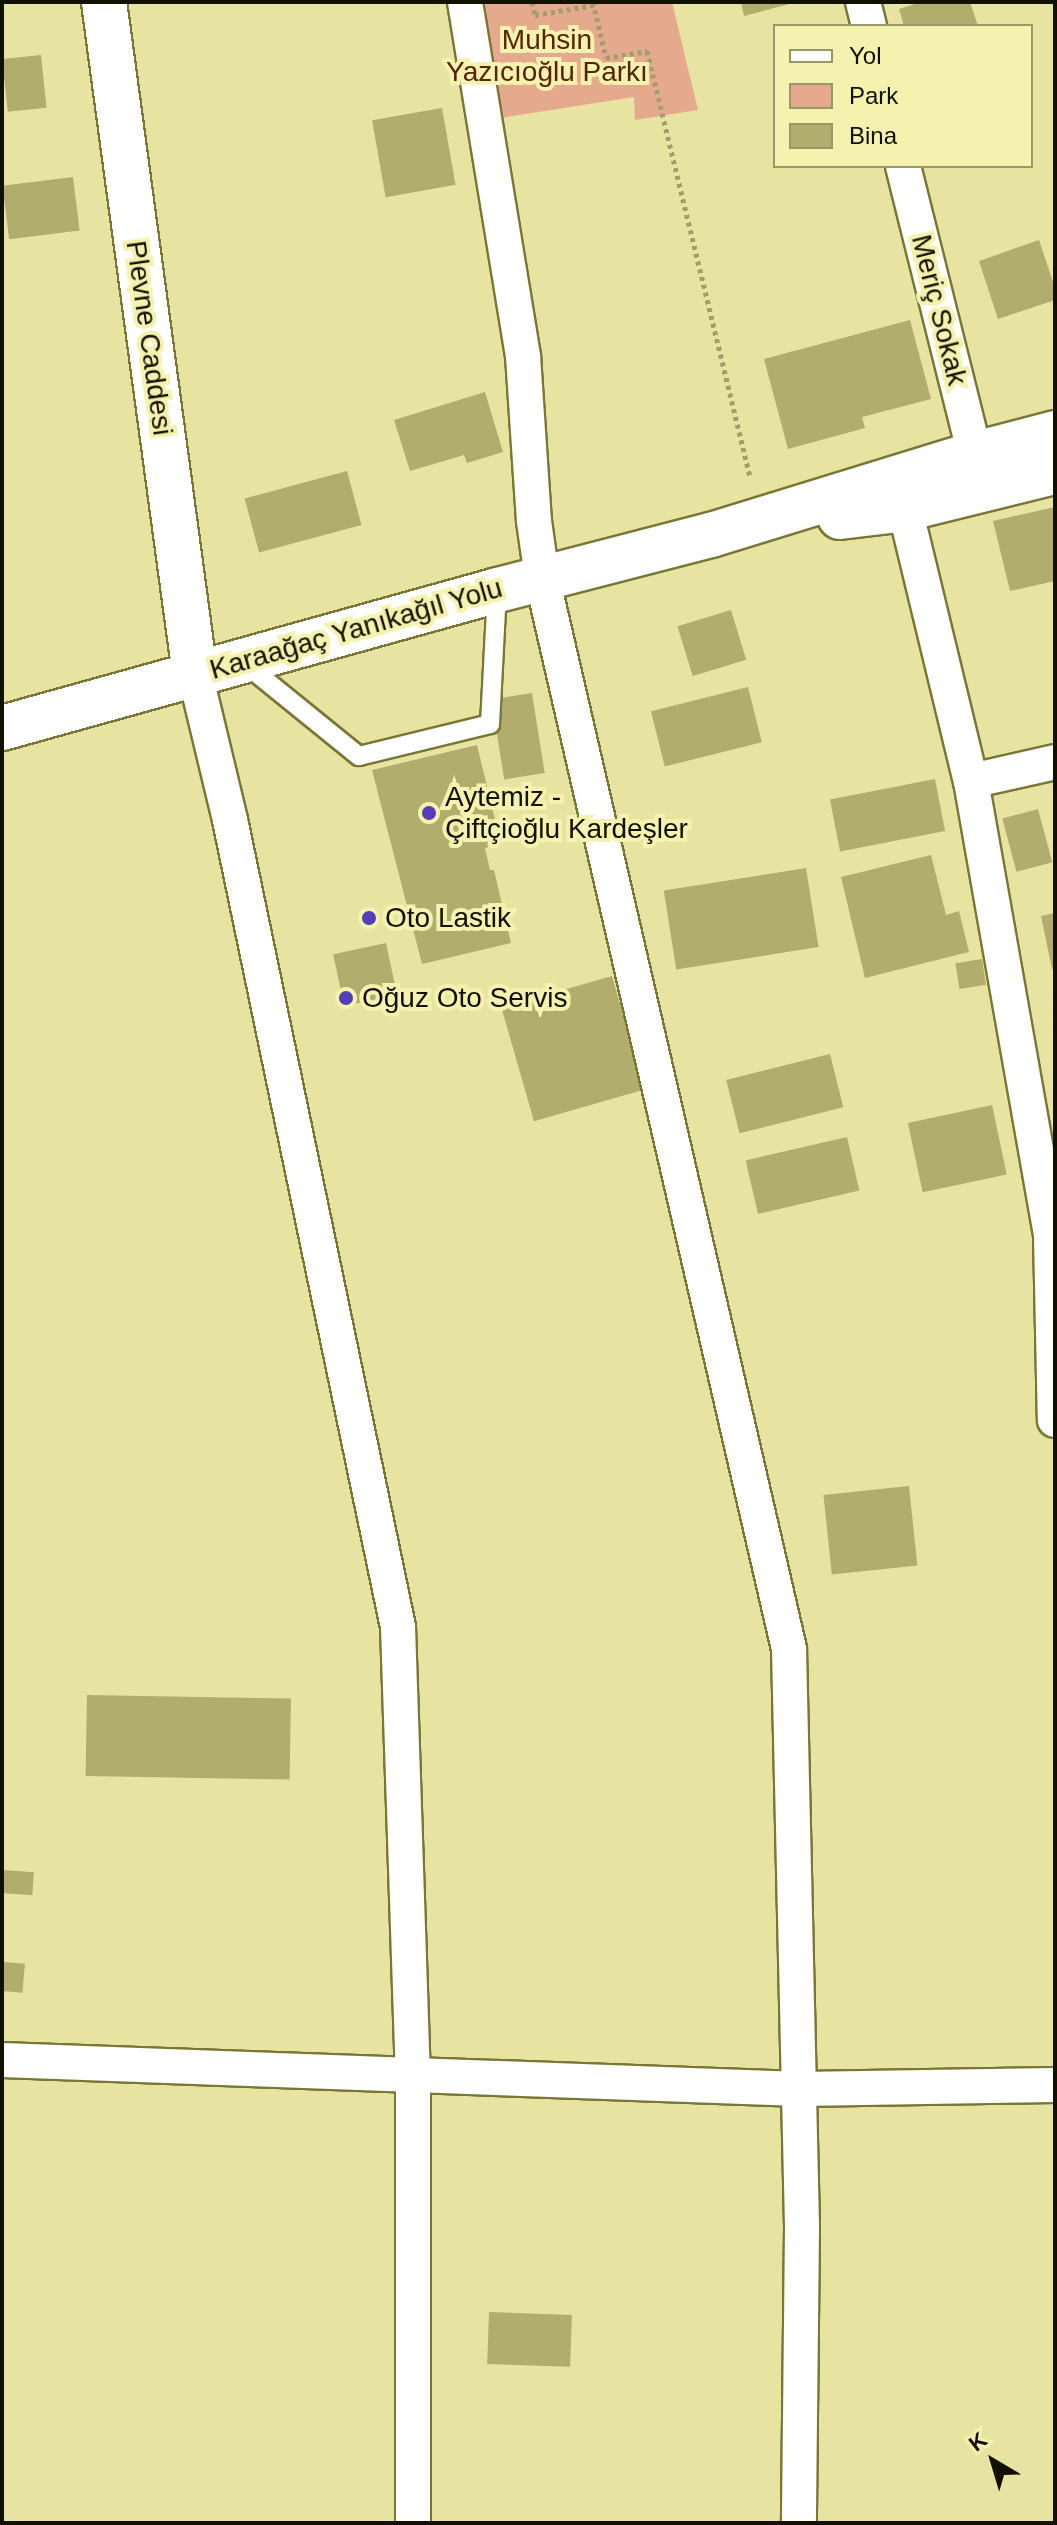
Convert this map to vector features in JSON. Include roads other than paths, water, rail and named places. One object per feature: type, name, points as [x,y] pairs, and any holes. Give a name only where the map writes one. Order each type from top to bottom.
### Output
[{"type":"main road","name":"Plevne Caddesi","points":[[104,2],[195,674]]},
{"type":"main road","points":[[711,535],[975,454],[1055,433]]},
{"type":"main road","points":[[711,535],[905,509],[1055,472]]},
{"type":"main road","name":"Karaağaç Yanıkağıl Yolu","points":[[2,728],[542,578],[711,535]]},
{"type":"street","points":[[465,2],[523,356],[534,521],[542,578],[789,1649],[802,2227],[799,2523]]},
{"type":"street","points":[[863,2],[868,24]]},
{"type":"street","name":"Meriç Sokak","points":[[904,168],[975,454]]},
{"type":"street","points":[[905,509],[971,781],[1053,1236],[1055,1420]]},
{"type":"street","points":[[195,674],[230,820],[398,1627],[413,2077],[413,2523]]},
{"type":"street","points":[[971,781],[1055,762]]},
{"type":"street","points":[[2,2060],[799,2089],[1055,2085]]},
{"type":"lane","points":[[242,661],[359,756],[490,724],[498,590]]},
{"type":"place","name":"Aytemiz - Çiftçioğlu Kardeşler","points":[[429,813]]},
{"type":"place","name":"Oto Lastik","points":[[369,918]]},
{"type":"place","name":"Oğuz Oto Servis","points":[[346,998]]},
{"type":"park label","name":"Muhsin Yazıcıoğlu Parkı","points":[[547,56]]}]
